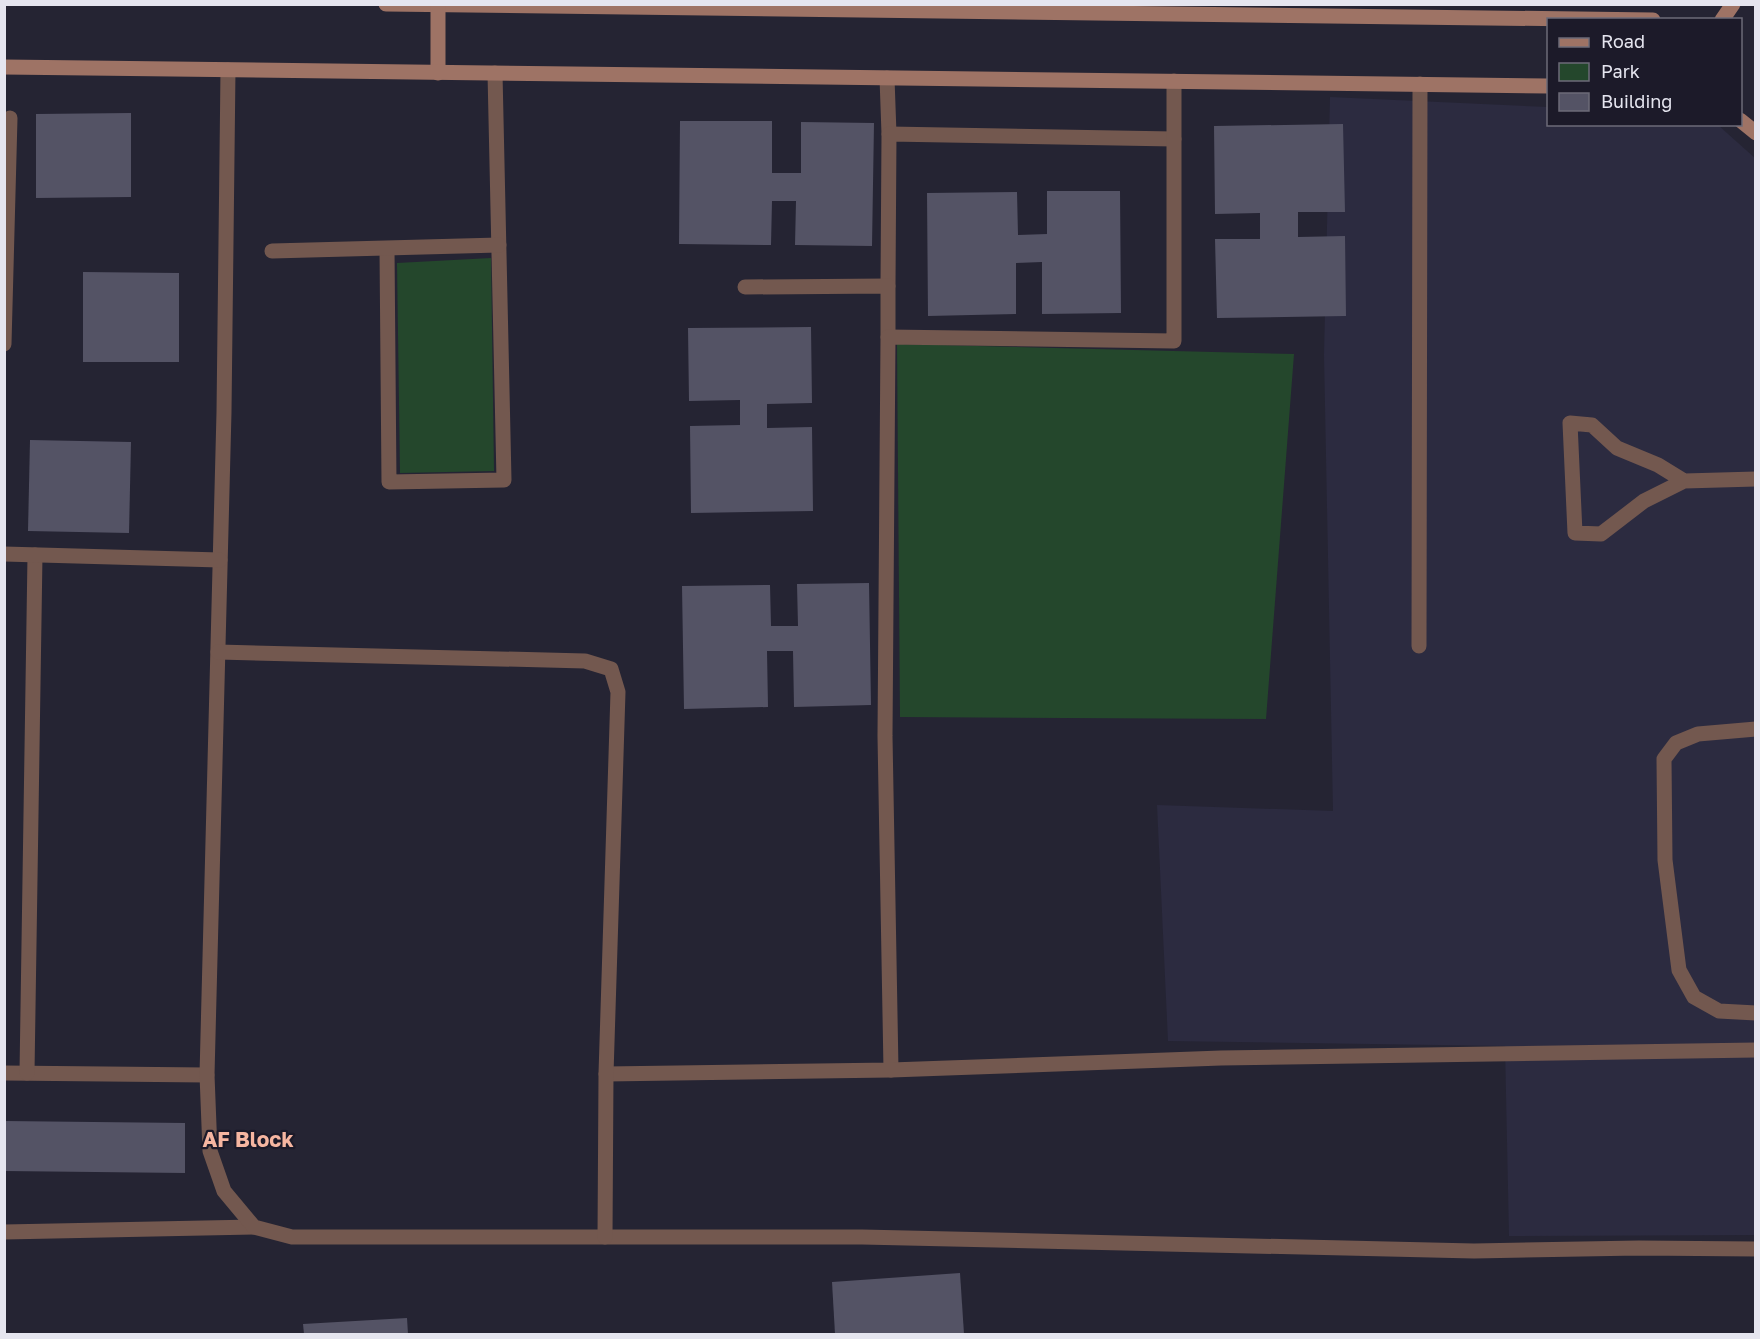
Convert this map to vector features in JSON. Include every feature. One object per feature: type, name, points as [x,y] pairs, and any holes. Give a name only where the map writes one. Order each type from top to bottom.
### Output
[{"type":"main road","points":[[386,4],[1547,19]]},
{"type":"main road","points":[[1723,18],[1733,4]]},
{"type":"main road","points":[[438,5],[438,73]]},
{"type":"main road","points":[[4,67],[1547,86]]},
{"type":"main road","points":[[1742,122],[1755,133]]},
{"type":"street","points":[[228,70],[220,560],[207,1075],[210,1151],[224,1191],[254,1227]]},
{"type":"street","points":[[387,249],[389,482],[504,480],[495,73]]},
{"type":"street","points":[[887,78],[889,134],[885,736],[891,1070]]},
{"type":"street","points":[[888,336],[1174,340],[1174,81]]},
{"type":"street","points":[[1419,646],[1420,84]]},
{"type":"street","points":[[4,344],[10,117]]},
{"type":"street","points":[[889,134],[1174,139]]},
{"type":"street","points":[[272,251],[499,245]]},
{"type":"street","points":[[745,287],[888,286]]},
{"type":"street","points":[[1684,481],[1658,465],[1617,448],[1592,425],[1570,423],[1575,532],[1601,534],[1644,501],[1684,481],[1755,479]]},
{"type":"street","points":[[4,554],[220,560]]},
{"type":"street","points":[[27,1073],[35,555]]},
{"type":"street","points":[[218,652],[585,660],[610,669],[618,692],[606,1074],[605,1237]]},
{"type":"street","points":[[1755,729],[1698,734],[1676,743],[1664,759],[1665,860],[1679,970],[1694,998],[1719,1011],[1755,1013]]},
{"type":"street","points":[[606,1074],[891,1070],[1221,1058],[1755,1050]]},
{"type":"street","points":[[4,1073],[207,1075]]},
{"type":"street","points":[[4,1232],[254,1227],[292,1237],[862,1237],[1474,1251],[1639,1248],[1755,1249]]},
{"type":"shaded area","points":[[1330,97],[1547,107],[1547,126],[1719,126],[1756,159],[1755,1235],[1509,1236],[1505,1046],[1168,1041],[1157,805],[1333,811],[1324,355]]},
{"type":"green space","points":[[491,258],[494,471],[400,473],[397,263]]},
{"type":"green space","points":[[897,344],[1294,354],[1266,719],[900,717]]},
{"type":"building","points":[[131,113],[131,197],[36,198],[36,114]]},
{"type":"building","points":[[680,121],[772,121],[772,173],[801,173],[801,122],[874,123],[872,246],[795,245],[796,201],[772,201],[771,245],[679,244]]},
{"type":"building","points":[[1343,124],[1345,212],[1298,212],[1298,237],[1345,236],[1346,316],[1217,318],[1215,239],[1260,239],[1260,213],[1215,214],[1214,126]]},
{"type":"building","points":[[1047,191],[1120,191],[1121,313],[1042,314],[1042,262],[1016,263],[1016,314],[928,316],[927,193],[1017,192],[1018,235],[1047,234]]},
{"type":"building","points":[[83,272],[179,273],[179,362],[83,362]]},
{"type":"building","points":[[811,327],[812,403],[767,404],[767,428],[812,427],[813,511],[691,513],[690,426],[740,425],[740,400],[689,401],[688,328]]},
{"type":"building","points":[[30,440],[131,442],[129,533],[28,531]]},
{"type":"building","points":[[869,583],[871,705],[794,707],[793,651],[767,651],[768,707],[684,709],[682,586],[770,585],[771,626],[798,626],[797,584]]},
{"type":"building","points":[[4,1121],[185,1123],[185,1173],[4,1171]]},
{"type":"building","points":[[960,1273],[964,1334],[835,1334],[832,1282]]},
{"type":"building","points":[[407,1318],[408,1334],[304,1334],[303,1324]]},
{"type":"district","name":"AF Block","points":[[248,1139]]}]
